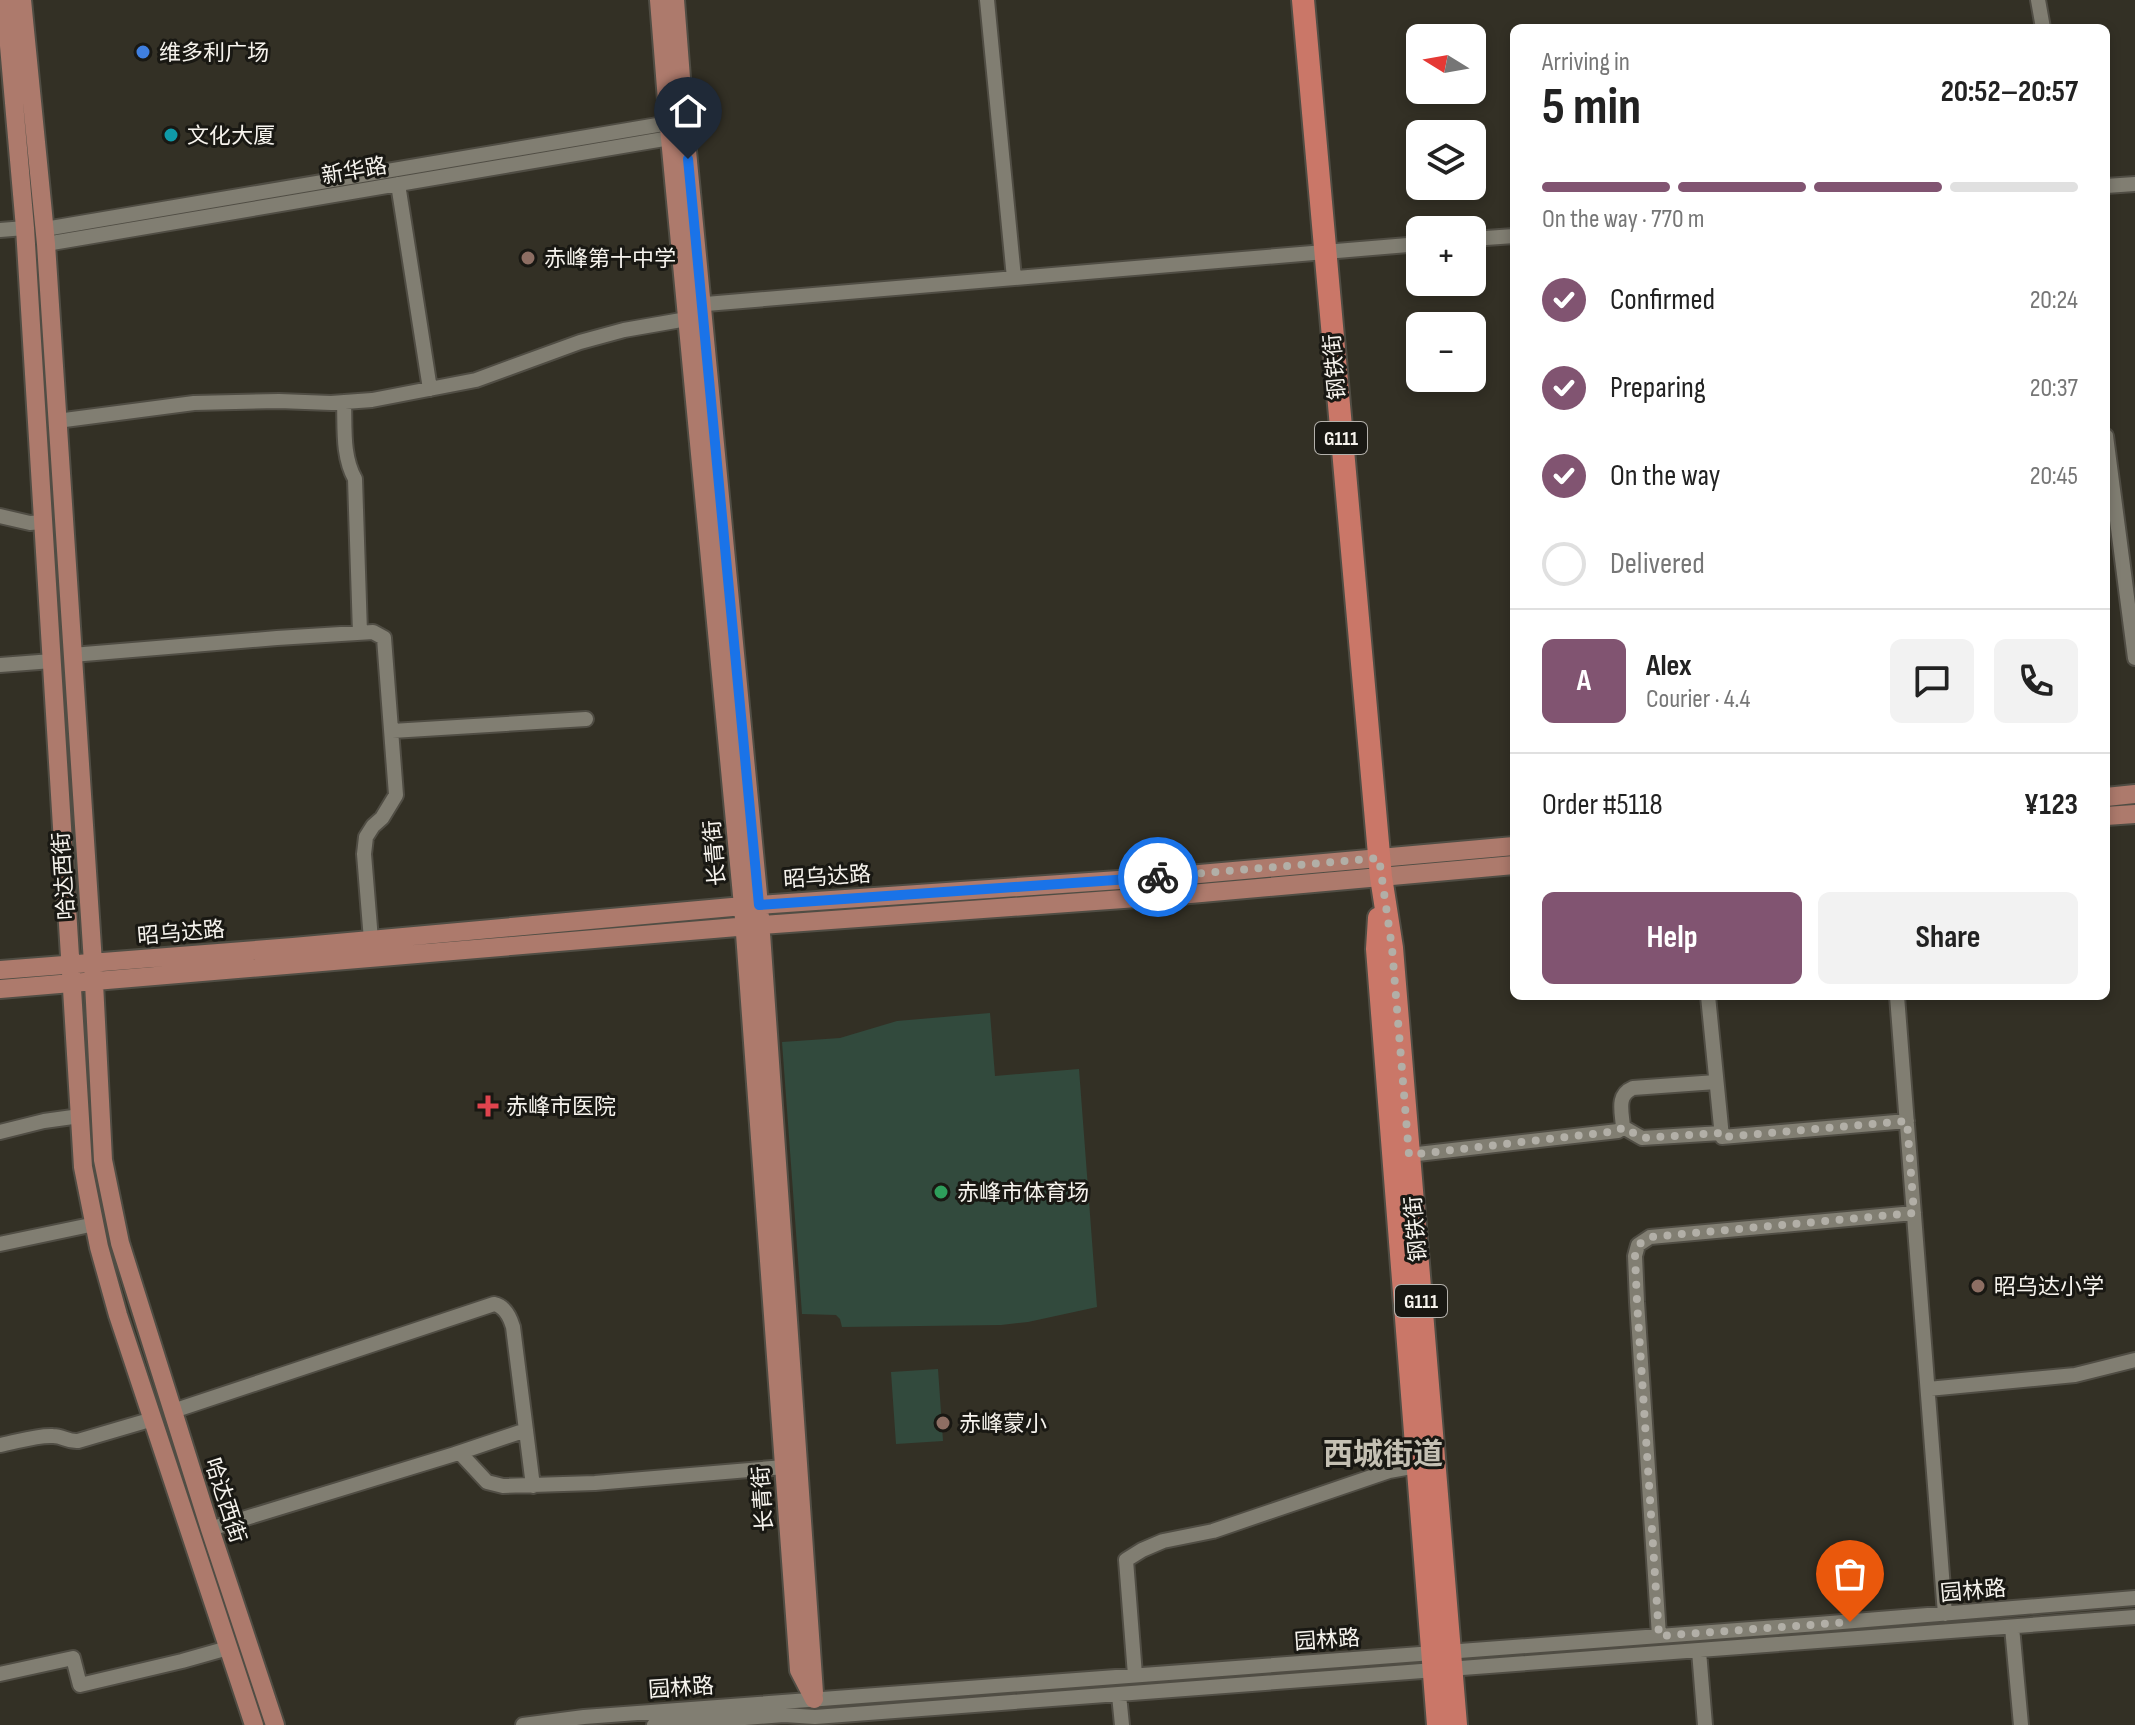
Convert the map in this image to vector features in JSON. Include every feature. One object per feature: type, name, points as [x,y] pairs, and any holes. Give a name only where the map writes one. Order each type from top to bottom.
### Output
[{"type":"highway","name":"钢铁街","points":[[1303,0],[1380,867],[1392,948],[1409,1155],[1442,1662],[1438,1725]]},
{"type":"highway","name":"钢铁街","points":[[1380,867],[1377,949],[1417,1466],[1442,1662],[1456,1725]]},
{"type":"main road","name":"哈达西街","points":[[5,0],[25,228],[83,1167],[118,1315],[254,1725]]},
{"type":"main road","name":"哈达西街","points":[[22,0],[45,237],[103,1160],[120,1243],[275,1725]]},
{"type":"main road","name":"长青街","points":[[659,0],[669,130],[692,310],[751,905],[799,1670],[815,1714]]},
{"type":"main road","name":"长青街","points":[[675,0],[692,310]]},
{"type":"main road","points":[[2110,797],[2135,794]]},
{"type":"main road","points":[[2110,816],[2135,814]]},
{"type":"main road","name":"昭乌达路","points":[[0,970],[71,964],[93,972],[1179,895],[1510,847]]},
{"type":"main road","name":"昭乌达路","points":[[0,989],[72,983],[93,972],[371,940],[751,905],[1148,878],[1380,867],[1510,865]]},
{"type":"main road","name":"长青街","points":[[752,926],[815,1714]]},
{"type":"street","points":[[987,0],[1014,278]]},
{"type":"street","points":[[2038,0],[2042,24]]},
{"type":"street","name":"新华路","points":[[45,237],[669,130]]},
{"type":"street","name":"新华路","points":[[45,237],[398,184],[669,130]]},
{"type":"street","points":[[398,184],[430,389]]},
{"type":"street","points":[[2110,186],[2135,184]]},
{"type":"street","points":[[0,230],[25,228]]},
{"type":"street","points":[[1486,238],[1510,236]]},
{"type":"street","points":[[57,421],[194,403],[372,400],[476,380],[580,342],[692,310],[1014,278],[1406,245]]},
{"type":"street","points":[[344,402],[347,458],[355,479],[360,633]]},
{"type":"street","points":[[2110,467],[2135,658]]},
{"type":"street","points":[[0,516],[30,523],[43,522]]},
{"type":"street","points":[[72,655],[373,632],[384,638],[396,795],[366,837],[371,940]]},
{"type":"street","points":[[0,665],[52,661]]},
{"type":"street","points":[[392,731],[586,719]]},
{"type":"street","points":[[1708,1000],[1722,1137],[1907,1121]]},
{"type":"street","points":[[1897,1000],[1945,1614]]},
{"type":"street","points":[[1623,1127],[1621,1097],[1625,1091],[1716,1082]]},
{"type":"street","points":[[0,1132],[80,1116]]},
{"type":"street","points":[[1409,1155],[1618,1131],[1623,1127]]},
{"type":"street","points":[[1623,1127],[1642,1138],[1721,1133]]},
{"type":"street","points":[[1659,1636],[1637,1302],[1635,1256],[1638,1245],[1650,1237],[1914,1213]]},
{"type":"street","points":[[0,1244],[95,1224]]},
{"type":"street","points":[[173,1411],[494,1304],[500,1305],[513,1327],[533,1486]]},
{"type":"street","points":[[1928,1389],[2075,1375],[2135,1360]]},
{"type":"street","points":[[0,1445],[52,1435],[70,1442],[78,1441],[153,1419]]},
{"type":"street","points":[[210,1529],[526,1430]]},
{"type":"street","points":[[455,1454],[461,1454],[487,1482],[503,1486],[595,1483],[784,1467]]},
{"type":"street","points":[[1135,1675],[1126,1560],[1163,1541],[1213,1531],[1389,1471],[1417,1466]]},
{"type":"street","name":"园林路","points":[[654,1725],[1119,1695],[1659,1636],[2135,1598]]},
{"type":"street","name":"园林路","points":[[523,1725],[584,1717],[815,1714],[1135,1675],[1699,1651],[2135,1617]]},
{"type":"street","points":[[2012,1627],[2021,1725]]},
{"type":"street","points":[[0,1674],[73,1658],[80,1685],[228,1648]]},
{"type":"street","points":[[1699,1651],[1705,1725]]},
{"type":"street","points":[[1119,1695],[1122,1725]]},
{"type":"green space","name":"赤峰市体育场","points":[[990,1013],[995,1076],[1079,1069],[1097,1307],[1001,1325],[842,1327],[836,1315],[802,1314],[782,1042],[840,1038],[897,1021]]},
{"type":"green space","points":[[938,1369],[943,1441],[896,1444],[891,1372]]},
{"type":"way so far","points":[[1158,877],[1379,858],[1392,948],[1409,1155],[1618,1131],[1623,1127],[1642,1138],[1721,1133],[1722,1137],[1907,1121],[1914,1213],[1650,1237],[1638,1245],[1635,1256],[1659,1636],[1850,1622]]},
{"type":"place","name":"维多利广场","points":[[143,52]]},
{"type":"place","name":"文化大厦","points":[[171,135]]},
{"type":"place","name":"赤峰第十中学","points":[[528,258]]},
{"type":"place","name":"赤峰市医院","points":[[488,1106]]},
{"type":"place","name":"赤峰市体育场","points":[[941,1192]]},
{"type":"place","name":"昭乌达小学","points":[[1978,1286]]},
{"type":"place","name":"赤峰蒙小","points":[[943,1423]]},
{"type":"district","name":"西城街道","points":[[1383,1454]]},
{"type":"route","points":[[688,159],[759,905],[1158,877]]}]
